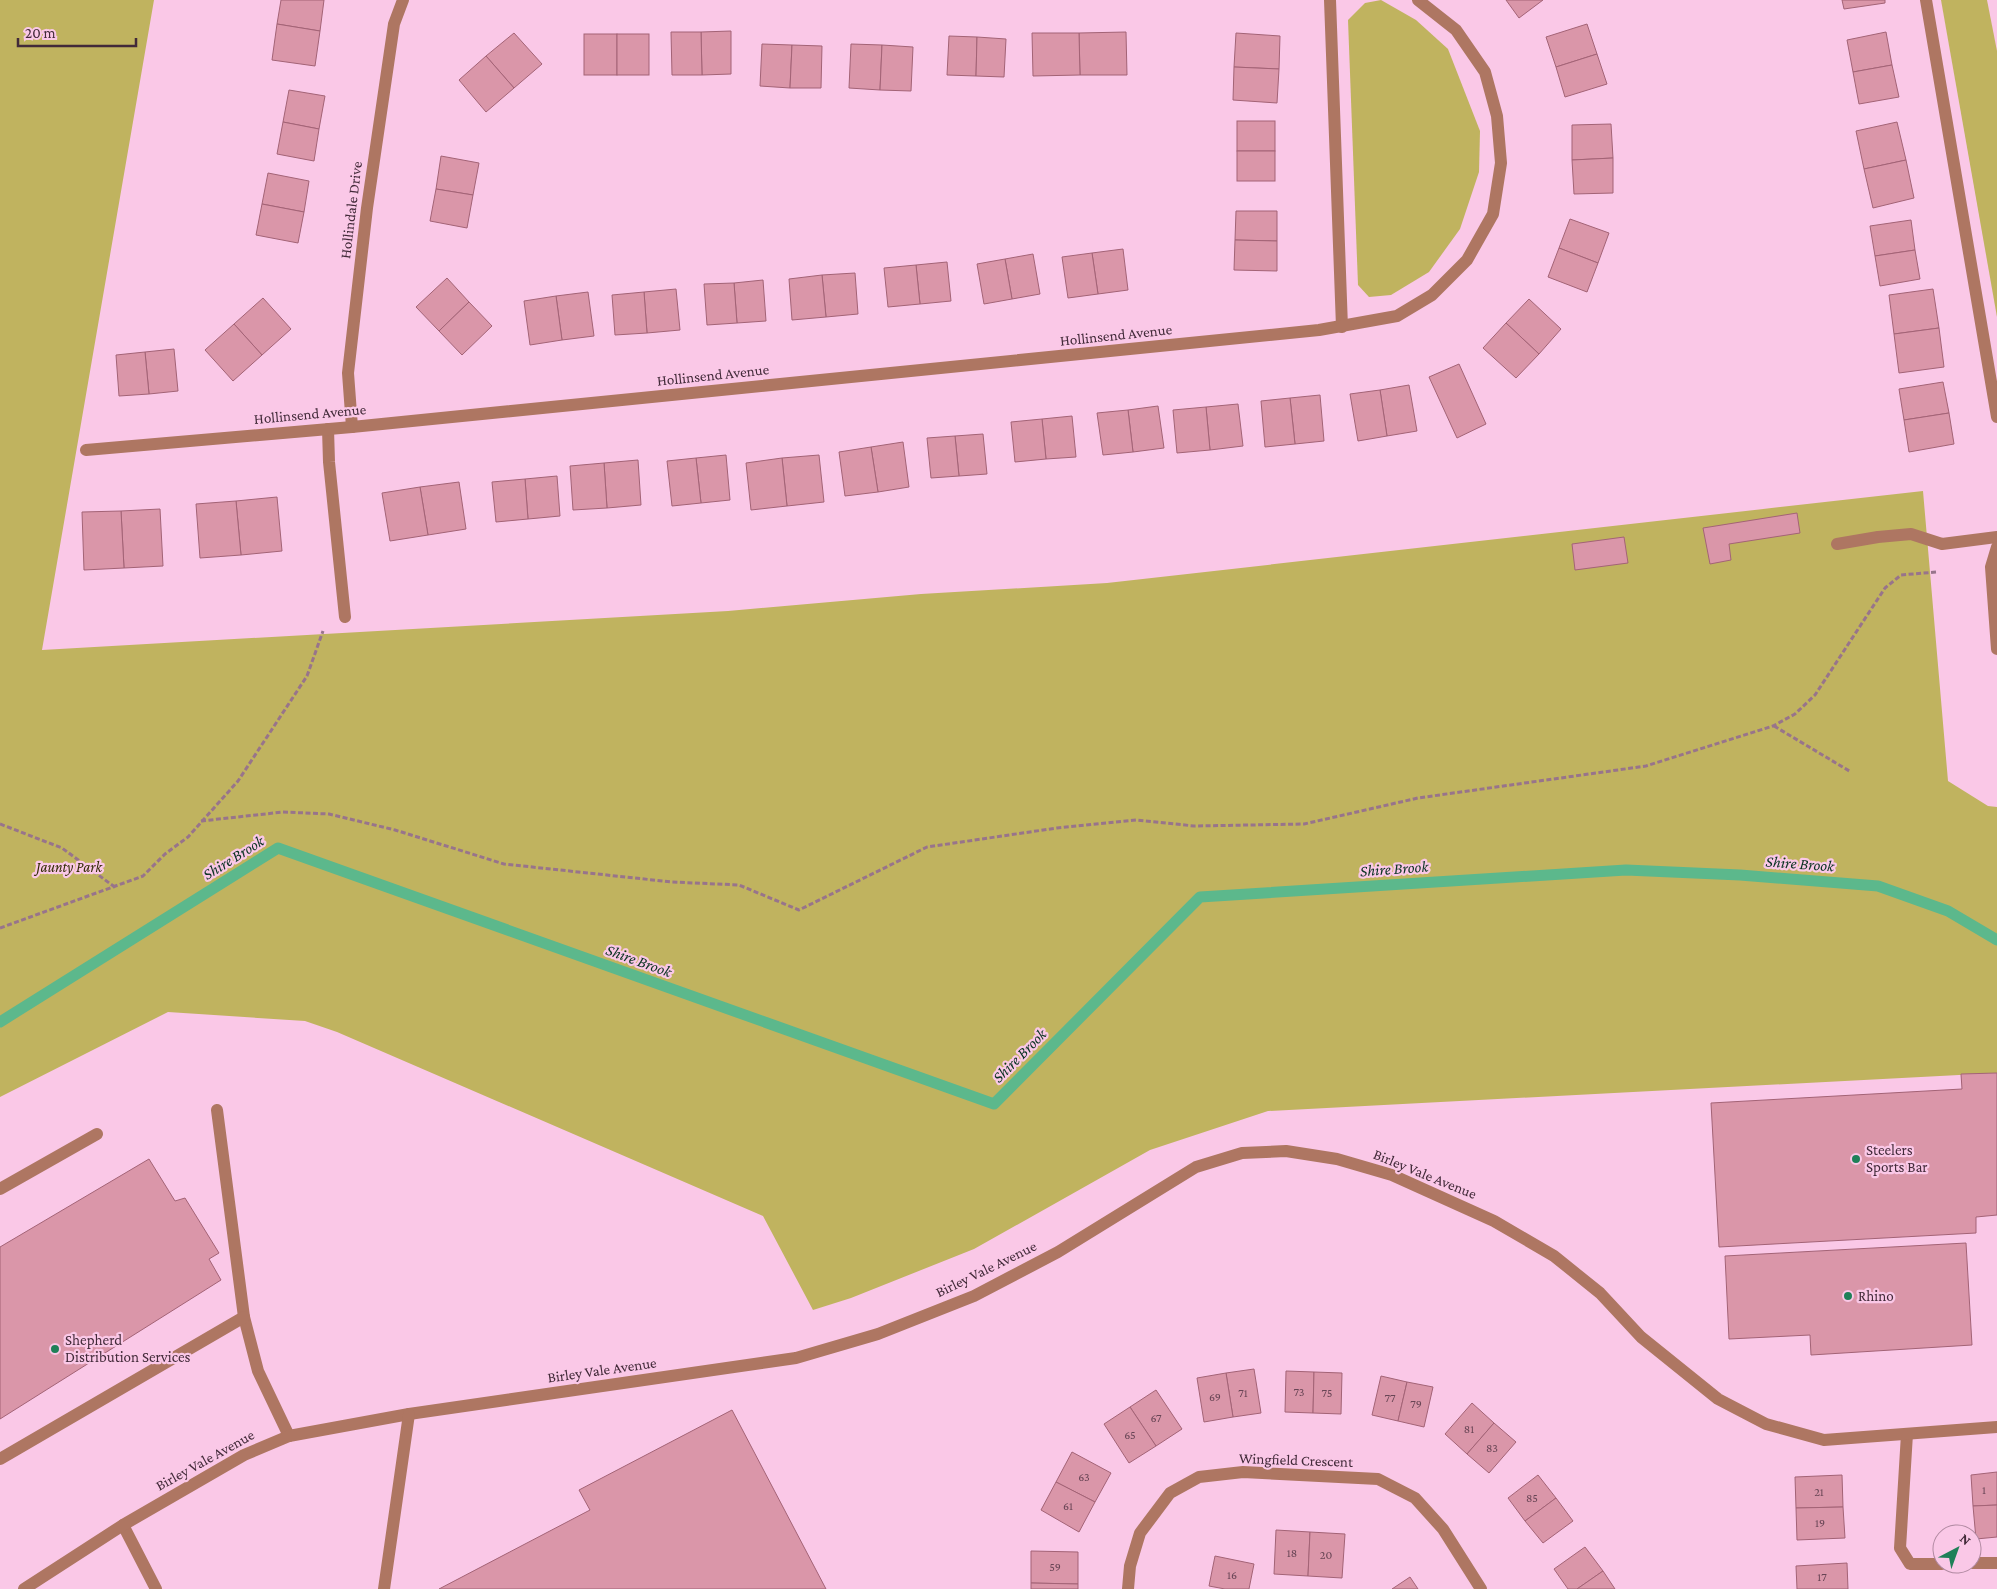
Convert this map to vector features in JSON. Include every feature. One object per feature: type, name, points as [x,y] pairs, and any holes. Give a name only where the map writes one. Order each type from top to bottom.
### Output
[{"type":"street","name":"Hollindale Drive","points":[[352,427],[348,373],[367,208],[394,24],[403,0]]},
{"type":"street","points":[[1330,0],[1342,328]]},
{"type":"street","name":"Hollinsend Avenue","points":[[86,450],[352,427],[1342,328],[1397,316],[1432,295],[1467,260],[1493,214],[1501,163],[1497,116],[1485,72],[1456,30],[1418,0]]},
{"type":"street","points":[[1926,0],[1997,417]]},
{"type":"street","points":[[328,429],[329,462],[345,617]]},
{"type":"street","points":[[1837,544],[1911,534],[1942,544],[1997,537]]},
{"type":"street","points":[[1997,547],[1991,567],[1997,649]]},
{"type":"street","points":[[218,1110],[244,1317],[258,1371],[289,1436]]},
{"type":"street","points":[[0,1189],[97,1134]]},
{"type":"street","name":"Birley Vale Avenue","points":[[24,1589],[123,1525],[244,1455],[289,1436],[409,1414],[796,1358],[878,1334],[974,1296],[1058,1252],[1196,1167],[1242,1153],[1286,1151],[1337,1159],[1392,1176],[1494,1221],[1554,1256],[1600,1293],[1641,1336],[1718,1399],[1766,1424],[1824,1440],[1997,1427]]},
{"type":"street","points":[[0,1459],[244,1317]]},
{"type":"street","points":[[384,1589],[409,1414]]},
{"type":"street","points":[[1907,1434],[1900,1548],[1910,1564],[1932,1564]]},
{"type":"street","name":"Wingfield Crescent","points":[[1128,1589],[1130,1566],[1140,1533],[1170,1493],[1198,1477],[1243,1472],[1378,1479],[1415,1498],[1443,1529],[1481,1589]]},
{"type":"street","points":[[123,1525],[156,1589]]},
{"type":"street","points":[[1982,1563],[1997,1563]]},
{"type":"path","points":[[201,820],[283,812],[329,814],[396,830],[504,864],[672,882],[739,886],[799,910],[927,847],[1057,828],[1137,820],[1194,826],[1304,824],[1418,798],[1646,766],[1773,726],[1795,714],[1815,695],[1885,588],[1901,575],[1937,572]]},
{"type":"path","points":[[0,928],[51,908],[116,888],[143,876],[164,854],[188,837],[201,820],[238,781],[307,676],[323,628]]},
{"type":"path","points":[[1773,726],[1851,772]]},
{"type":"path","points":[[0,824],[62,848],[116,888]]},
{"type":"green space","name":"Jaunty Park","points":[[0,0],[154,0],[42,650],[728,611],[921,594],[1107,583],[1923,491],[1948,781],[1988,806],[1997,807],[1997,1073],[1268,1111],[1150,1150],[974,1249],[851,1298],[813,1310],[763,1216],[337,1032],[305,1021],[168,1012],[0,1097]]},
{"type":"green space","points":[[1381,0],[1416,20],[1448,49],[1480,131],[1479,172],[1460,229],[1429,272],[1391,295],[1369,297],[1358,285],[1348,20],[1365,3]]},
{"type":"green space","points":[[1941,0],[1987,0],[1997,51],[1997,317]]},
{"type":"building","points":[[281,0],[324,0],[320,31],[277,24]]},
{"type":"building","points":[[1506,0],[1543,0],[1519,18]]},
{"type":"building","points":[[1842,0],[1885,0],[1885,3],[1844,9]]},
{"type":"building","points":[[277,24],[320,31],[315,66],[272,60]]},
{"type":"building","points":[[1587,24],[1597,54],[1556,67],[1546,37]]},
{"type":"building","points":[[731,31],[731,74],[702,75],[701,32]]},
{"type":"building","points":[[671,32],[701,32],[702,75],[672,75]]},
{"type":"building","points":[[1126,32],[1127,75],[1080,75],[1079,33]]},
{"type":"building","points":[[1886,32],[1892,65],[1853,72],[1847,40]]},
{"type":"building","points":[[514,33],[542,64],[514,88],[486,56]]},
{"type":"building","points":[[1032,33],[1079,33],[1080,75],[1033,76]]},
{"type":"building","points":[[1236,33],[1280,36],[1279,69],[1234,67]]},
{"type":"building","points":[[584,34],[617,34],[617,75],[584,75]]},
{"type":"building","points":[[617,34],[649,34],[649,75],[617,75]]},
{"type":"building","points":[[949,36],[977,37],[976,76],[947,75]]},
{"type":"building","points":[[977,37],[1006,39],[1004,77],[976,76]]},
{"type":"building","points":[[762,44],[792,45],[790,88],[760,86]]},
{"type":"building","points":[[851,44],[882,45],[880,90],[849,88]]},
{"type":"building","points":[[792,45],[822,46],[821,88],[790,88]]},
{"type":"building","points":[[882,45],[913,47],[911,91],[880,90]]},
{"type":"building","points":[[1597,54],[1607,84],[1565,97],[1556,67]]},
{"type":"building","points":[[486,56],[514,88],[486,112],[459,80]]},
{"type":"building","points":[[1892,65],[1899,97],[1859,104],[1853,72]]},
{"type":"building","points":[[1234,67],[1279,69],[1277,103],[1233,100]]},
{"type":"building","points":[[289,90],[325,96],[319,129],[283,122]]},
{"type":"building","points":[[1237,121],[1275,121],[1275,151],[1237,151]]},
{"type":"building","points":[[283,122],[319,129],[314,161],[277,154]]},
{"type":"building","points":[[1897,122],[1906,160],[1864,169],[1856,131]]},
{"type":"building","points":[[1611,124],[1613,158],[1572,160],[1572,125]]},
{"type":"building","points":[[1237,151],[1275,151],[1275,181],[1237,181]]},
{"type":"building","points":[[441,156],[479,163],[473,195],[436,189]]},
{"type":"building","points":[[1613,158],[1613,193],[1574,194],[1572,160]]},
{"type":"building","points":[[1906,160],[1914,198],[1873,208],[1864,169]]},
{"type":"building","points":[[268,173],[309,181],[304,212],[262,204]]},
{"type":"building","points":[[436,189],[473,195],[467,228],[430,221]]},
{"type":"building","points":[[262,204],[304,212],[298,243],[256,235]]},
{"type":"building","points":[[1236,211],[1277,211],[1277,241],[1235,240]]},
{"type":"building","points":[[1570,219],[1609,233],[1598,263],[1559,248]]},
{"type":"building","points":[[1911,220],[1915,250],[1875,256],[1870,226]]},
{"type":"building","points":[[1235,240],[1277,241],[1277,271],[1234,270]]},
{"type":"building","points":[[1559,248],[1598,263],[1587,292],[1548,277]]},
{"type":"building","points":[[1123,249],[1128,290],[1098,294],[1092,253]]},
{"type":"building","points":[[1915,250],[1920,279],[1880,286],[1875,256]]},
{"type":"building","points":[[1092,253],[1098,294],[1068,298],[1062,257]]},
{"type":"building","points":[[1033,254],[1040,294],[1012,299],[1005,259]]},
{"type":"building","points":[[1005,259],[1012,299],[984,304],[977,264]]},
{"type":"building","points":[[947,262],[951,301],[920,304],[916,265]]},
{"type":"building","points":[[916,265],[920,304],[888,307],[884,268]]},
{"type":"building","points":[[855,273],[858,314],[826,317],[822,275]]},
{"type":"building","points":[[822,275],[826,317],[792,320],[789,279]]},
{"type":"building","points":[[447,278],[469,302],[439,331],[416,307]]},
{"type":"building","points":[[763,280],[766,321],[737,323],[734,283]]},
{"type":"building","points":[[734,283],[737,323],[707,325],[704,284]]},
{"type":"building","points":[[676,289],[680,330],[647,333],[644,292]]},
{"type":"building","points":[[1933,289],[1939,328],[1894,334],[1889,295]]},
{"type":"building","points":[[588,292],[594,336],[562,340],[556,296]]},
{"type":"building","points":[[644,292],[647,333],[615,335],[612,295]]},
{"type":"building","points":[[556,296],[562,340],[530,345],[524,301]]},
{"type":"building","points":[[263,298],[291,329],[262,355],[234,324]]},
{"type":"building","points":[[1529,299],[1561,329],[1539,354],[1506,323]]},
{"type":"building","points":[[469,302],[492,326],[462,355],[439,331]]},
{"type":"building","points":[[1506,323],[1539,354],[1516,378],[1483,348]]},
{"type":"building","points":[[234,324],[262,355],[233,381],[205,350]]},
{"type":"building","points":[[1939,328],[1944,367],[1899,373],[1894,334]]},
{"type":"building","points":[[174,349],[178,391],[149,394],[145,352]]},
{"type":"building","points":[[145,352],[149,394],[119,396],[116,355]]},
{"type":"building","points":[[1459,364],[1486,424],[1457,438],[1429,377]]},
{"type":"building","points":[[1943,382],[1949,413],[1904,420],[1899,389]]},
{"type":"building","points":[[1409,385],[1417,431],[1387,436],[1380,390]]},
{"type":"building","points":[[1380,390],[1387,436],[1358,441],[1350,394]]},
{"type":"building","points":[[1320,395],[1324,441],[1295,444],[1290,398]]},
{"type":"building","points":[[1290,398],[1295,444],[1265,447],[1261,401]]},
{"type":"building","points":[[1238,404],[1243,446],[1210,450],[1206,407]]},
{"type":"building","points":[[1158,406],[1164,448],[1133,452],[1128,410]]},
{"type":"building","points":[[1206,407],[1210,450],[1177,453],[1173,410]]},
{"type":"building","points":[[1128,410],[1133,452],[1103,455],[1097,413]]},
{"type":"building","points":[[1949,413],[1954,444],[1909,452],[1904,420]]},
{"type":"building","points":[[1072,416],[1076,457],[1046,459],[1042,419]]},
{"type":"building","points":[[1042,419],[1046,459],[1015,462],[1011,422]]},
{"type":"building","points":[[983,434],[987,474],[959,476],[955,436]]},
{"type":"building","points":[[955,436],[959,476],[931,478],[927,438]]},
{"type":"building","points":[[903,442],[909,487],[878,492],[871,447]]},
{"type":"building","points":[[871,447],[878,492],[845,496],[839,452]]},
{"type":"building","points":[[726,455],[730,500],[701,503],[696,458]]},
{"type":"building","points":[[819,455],[824,502],[787,506],[782,458]]},
{"type":"building","points":[[696,458],[701,503],[672,506],[667,461]]},
{"type":"building","points":[[782,458],[787,506],[751,510],[746,463]]},
{"type":"building","points":[[638,460],[641,505],[607,508],[604,463]]},
{"type":"building","points":[[604,463],[607,508],[573,510],[570,466]]},
{"type":"building","points":[[557,476],[560,516],[528,519],[525,479]]},
{"type":"building","points":[[525,479],[528,519],[496,522],[492,482]]},
{"type":"building","points":[[459,482],[466,529],[428,535],[420,487]]},
{"type":"building","points":[[420,487],[428,535],[390,541],[382,493]]},
{"type":"building","points":[[277,497],[282,551],[241,555],[236,501]]},
{"type":"building","points":[[236,501],[241,555],[200,558],[196,504]]},
{"type":"building","points":[[160,509],[163,566],[124,568],[121,511]]},
{"type":"building","points":[[121,511],[124,568],[84,570],[82,512]]},
{"type":"building","points":[[1797,513],[1800,533],[1729,544],[1731,560],[1710,564],[1703,528]]},
{"type":"building","points":[[1624,537],[1628,563],[1575,570],[1572,544]]},
{"type":"building","name":"Steelers Sports Bar","points":[[1997,1073],[1997,1215],[1976,1217],[1976,1233],[1719,1247],[1711,1103],[1962,1089],[1961,1074]]},
{"type":"building","name":"Shepherd Distribution Services","points":[[149,1159],[175,1201],[185,1198],[219,1253],[209,1259],[221,1280],[0,1419],[0,1247]]},
{"type":"building","name":"Rhino","points":[[1966,1243],[1972,1345],[1811,1355],[1810,1335],[1729,1339],[1725,1256]]},
{"type":"building","points":[[1254,1369],[1261,1413],[1233,1417],[1226,1373]]},
{"type":"building","points":[[1286,1371],[1314,1372],[1313,1413],[1285,1412]]},
{"type":"building","points":[[1314,1372],[1342,1373],[1341,1414],[1313,1413]]},
{"type":"building","points":[[1226,1373],[1233,1417],[1204,1422],[1197,1378]]},
{"type":"building","points":[[1381,1376],[1407,1382],[1398,1421],[1372,1415]]},
{"type":"building","points":[[1407,1382],[1433,1387],[1424,1427],[1398,1421]]},
{"type":"building","points":[[1156,1390],[1182,1429],[1156,1446],[1130,1407]]},
{"type":"building","points":[[1472,1403],[1494,1423],[1467,1454],[1445,1434]]},
{"type":"building","points":[[1130,1407],[1156,1446],[1129,1463],[1104,1424]]},
{"type":"building","points":[[732,1410],[826,1589],[439,1589],[590,1510],[579,1490]]},
{"type":"building","points":[[1494,1423],[1516,1442],[1489,1473],[1467,1454]]},
{"type":"building","points":[[1072,1452],[1111,1473],[1095,1502],[1056,1482]]},
{"type":"building","points":[[1997,1472],[1997,1505],[1973,1506],[1971,1475]]},
{"type":"building","points":[[1538,1475],[1556,1498],[1525,1521],[1508,1498]]},
{"type":"building","points":[[1842,1475],[1843,1507],[1796,1508],[1795,1477]]},
{"type":"building","points":[[1056,1482],[1095,1502],[1079,1532],[1041,1510]]},
{"type":"building","points":[[1556,1498],[1573,1521],[1543,1543],[1525,1521]]},
{"type":"building","points":[[1997,1505],[1997,1537],[1982,1538],[1982,1524],[1975,1524],[1973,1506]]},
{"type":"building","points":[[1843,1507],[1845,1538],[1797,1540],[1796,1508]]},
{"type":"building","points":[[1276,1530],[1310,1532],[1308,1576],[1274,1574]]},
{"type":"building","points":[[1310,1532],[1345,1534],[1342,1578],[1308,1576]]},
{"type":"building","points":[[1585,1547],[1603,1571],[1577,1589],[1568,1589],[1554,1569]]},
{"type":"building","points":[[1031,1551],[1078,1552],[1078,1584],[1031,1583]]},
{"type":"building","points":[[1215,1556],[1254,1564],[1249,1589],[1225,1589],[1209,1586]]},
{"type":"building","points":[[1847,1563],[1848,1589],[1797,1589],[1796,1566]]},
{"type":"building","points":[[1603,1571],[1615,1589],[1577,1589]]},
{"type":"building","points":[[1410,1577],[1418,1589],[1392,1589]]},
{"type":"building","points":[[1031,1583],[1078,1584],[1078,1589],[1031,1589]]},
{"type":"waterway","name":"Shire Brook","points":[[0,1022],[278,848],[994,1104],[1200,897],[1626,870],[1740,875],[1878,886],[1948,911],[1997,940]]},
{"type":"place","name":"Steelers Sports Bar","points":[[1856,1159]]},
{"type":"place","name":"Rhino","points":[[1848,1296]]},
{"type":"place","name":"Shepherd Distribution Services","points":[[55,1349]]}]
